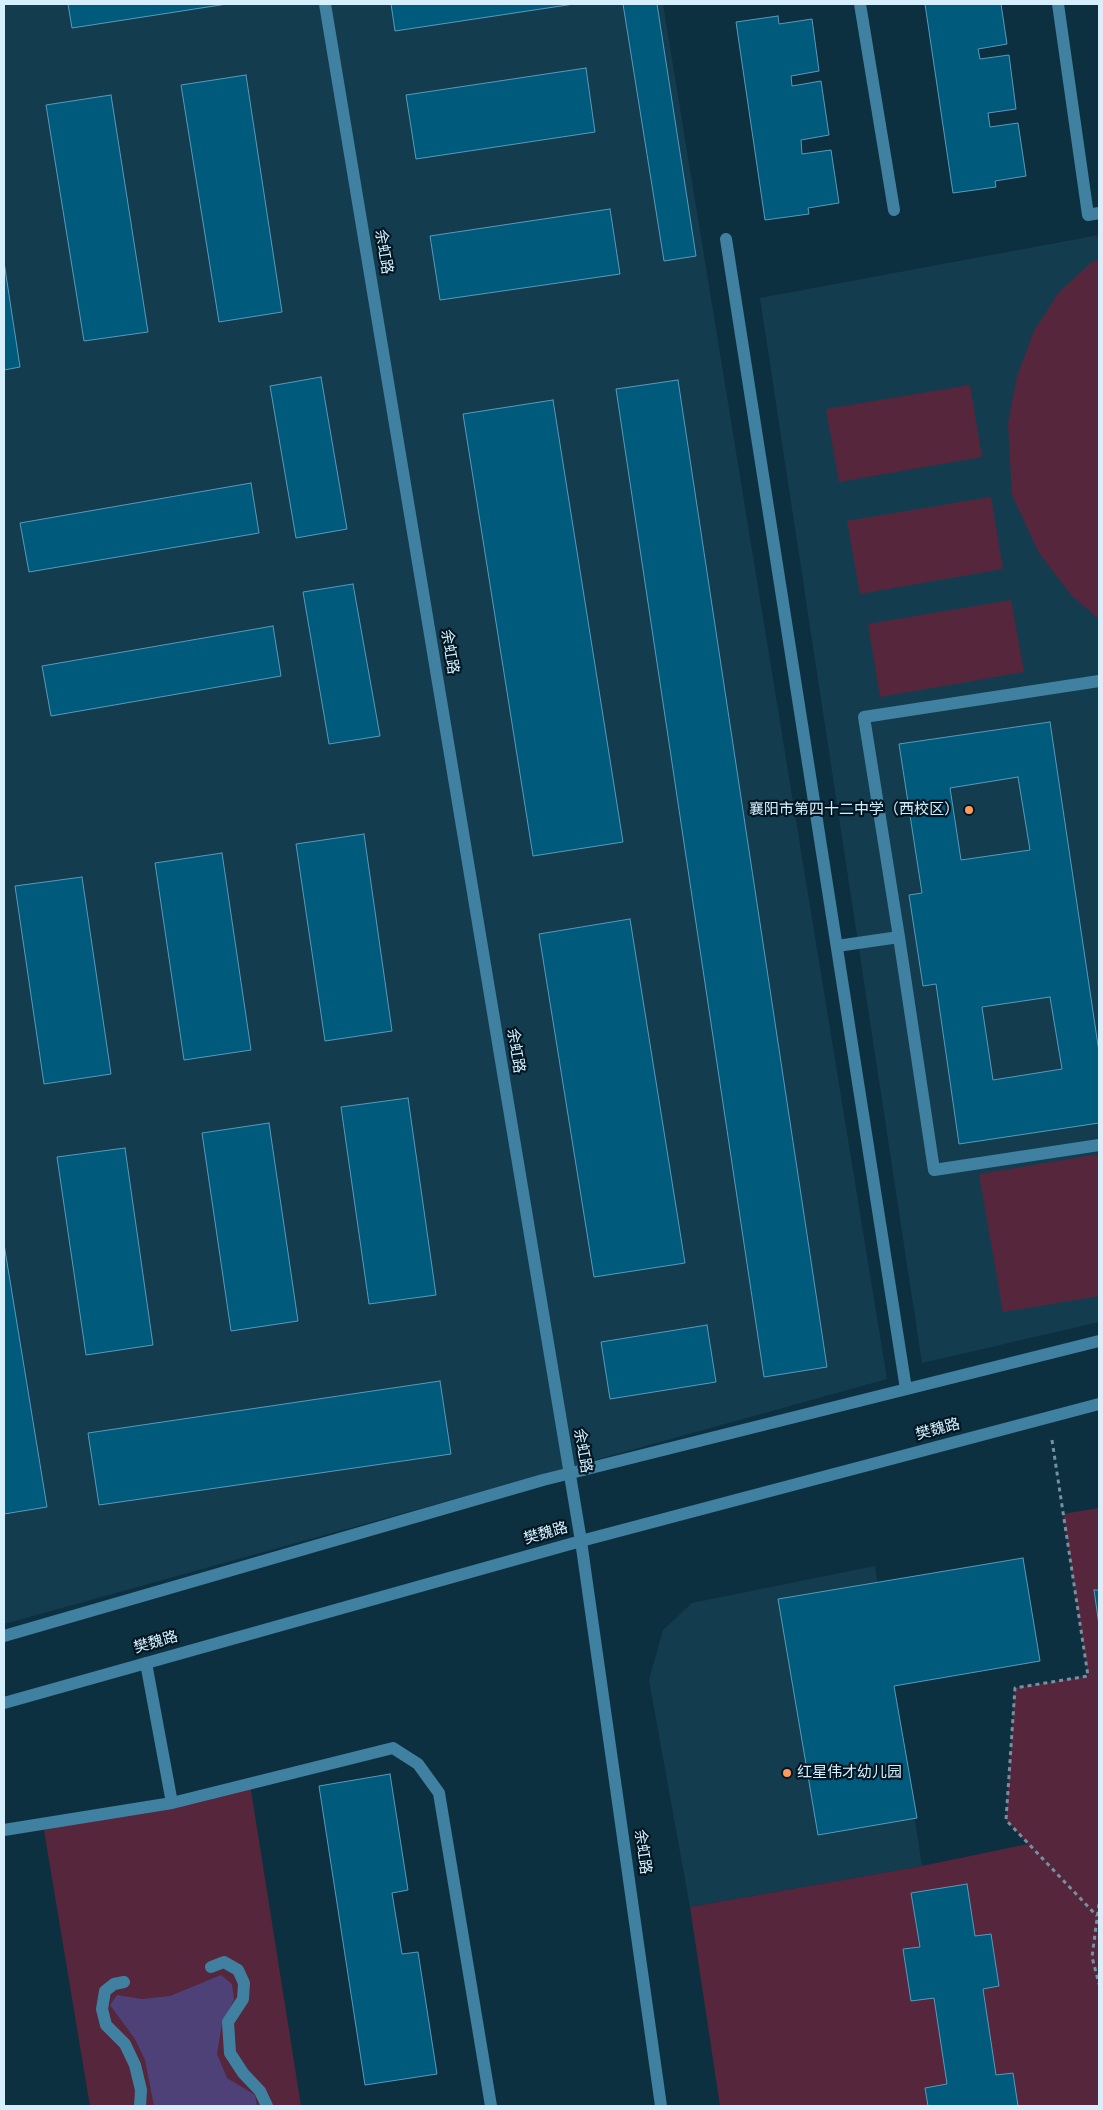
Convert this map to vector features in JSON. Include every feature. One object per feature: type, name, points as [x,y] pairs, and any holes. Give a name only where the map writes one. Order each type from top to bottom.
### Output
[{"type":"street","name":"余虹路","points":[[325,4],[581,1541],[661,2106]]},
{"type":"street","points":[[860,4],[894,210]]},
{"type":"street","points":[[1058,4],[1088,215],[1099,213]]},
{"type":"street","points":[[726,239],[906,1389]]},
{"type":"street","points":[[1099,681],[864,718],[934,1170],[1099,1145]]},
{"type":"street","points":[[837,946],[899,937]]},
{"type":"street","points":[[4,1636],[569,1473],[1099,1341]]},
{"type":"street","name":"樊魏路","points":[[4,1703],[581,1541],[1099,1404]]},
{"type":"street","points":[[146,1663],[172,1803]]},
{"type":"street","points":[[4,1830],[172,1803],[393,1748],[418,1764],[439,1793],[491,2106]]},
{"type":"street","points":[[211,1967],[224,1962],[238,1970],[244,1983],[243,1999],[228,2022],[230,2053],[243,2073],[260,2091],[268,2106]]},
{"type":"street","points":[[124,1982],[114,1984],[105,1991],[102,2010],[106,2024],[125,2044],[135,2065],[141,2090],[140,2106]]},
{"type":"path","points":[[1048,1417],[1088,1676],[1016,1688],[1006,1820],[1097,1916]]},
{"type":"path","points":[[1099,1904],[1092,1957],[1099,1984]]},
{"type":"shaded area","points":[[4,4],[663,4],[887,1379],[4,1624]]},
{"type":"shaded area","name":"襄阳市第四十二中学（西校区）","points":[[1099,235],[1099,1322],[922,1363],[760,298]]},
{"type":"shaded area","points":[[1099,260],[1099,619],[1071,595],[1039,553],[1012,495],[1008,424],[1017,376],[1034,331],[1059,292],[1093,261]]},
{"type":"shaded area","points":[[970,385],[982,457],[839,482],[826,409]]},
{"type":"shaded area","points":[[991,497],[1003,569],[860,594],[847,521]]},
{"type":"shaded area","points":[[1011,600],[1024,672],[880,697],[868,624]]},
{"type":"shaded area","points":[[1099,1154],[1099,1296],[1003,1312],[979,1174]]},
{"type":"shaded area","points":[[1099,1508],[1099,2106],[720,2106],[690,1907],[922,1866],[1028,1844],[1006,1820],[1015,1688],[1088,1676],[1063,1514]]},
{"type":"shaded area","name":"红星伟才幼儿园","points":[[875,1566],[922,1866],[690,1907],[649,1680],[663,1630],[692,1603]]},
{"type":"shaded area","points":[[250,1784],[301,2106],[90,2106],[43,1824]]},
{"type":"shaded area","points":[[221,1975],[232,1984],[234,2000],[222,2023],[217,2054],[227,2078],[255,2095],[257,2106],[154,2106],[145,2060],[135,2039],[110,2005],[117,1995],[142,1999],[170,1996]]},
{"type":"building","points":[[68,4],[227,4],[72,28]]},
{"type":"building","points":[[391,4],[574,4],[395,31]]},
{"type":"building","points":[[623,4],[657,4],[696,256],[664,261]]},
{"type":"building","points":[[925,4],[1001,4],[1007,44],[978,49],[980,59],[1009,55],[1016,109],[988,113],[990,127],[1018,123],[1026,176],[995,181],[996,187],[953,193]]},
{"type":"building","points":[[778,16],[779,24],[812,19],[819,71],[791,76],[792,86],[821,81],[829,135],[801,140],[802,154],[831,150],[839,203],[808,208],[809,214],[765,220],[736,22]]},
{"type":"building","points":[[586,68],[595,132],[416,159],[406,95]]},
{"type":"building","points":[[246,75],[282,312],[219,322],[181,85]]},
{"type":"building","points":[[111,95],[148,332],[84,341],[46,105]]},
{"type":"building","points":[[610,209],[620,274],[440,300],[430,236]]},
{"type":"building","points":[[4,262],[20,367],[4,370]]},
{"type":"building","points":[[321,377],[347,529],[296,538],[270,386]]},
{"type":"building","points":[[678,380],[827,1367],[764,1377],[616,389]]},
{"type":"building","points":[[553,400],[623,842],[533,856],[463,414]]},
{"type":"building","points":[[251,483],[259,533],[29,572],[20,523]]},
{"type":"building","points":[[353,584],[380,736],[329,744],[303,592]]},
{"type":"building","points":[[273,626],[281,676],[51,716],[42,666]]},
{"type":"building","points":[[1050,722],[1099,1052],[1099,1123],[959,1144],[936,984],[923,986],[909,895],[922,893],[899,744]],"holes":[[[1018,777],[1030,850],[961,860],[950,788]],[[1050,997],[1062,1069],[993,1080],[982,1007]]]},
{"type":"building","points":[[364,834],[392,1031],[325,1041],[296,844]]},
{"type":"building","points":[[222,853],[251,1050],[184,1060],[155,863]]},
{"type":"building","points":[[82,877],[111,1074],[44,1084],[15,886]]},
{"type":"building","points":[[630,919],[685,1263],[594,1277],[539,934]]},
{"type":"building","points":[[408,1098],[436,1295],[369,1304],[341,1107]]},
{"type":"building","points":[[269,1123],[298,1321],[231,1331],[202,1133]]},
{"type":"building","points":[[125,1148],[153,1345],[86,1355],[57,1157]]},
{"type":"building","points":[[4,1244],[47,1507],[4,1514]]},
{"type":"building","points":[[707,1325],[716,1382],[610,1399],[601,1342]]},
{"type":"building","points":[[440,1381],[451,1454],[99,1505],[88,1433]]},
{"type":"building","points":[[1023,1558],[1040,1661],[894,1686],[917,1818],[818,1835],[778,1599]]},
{"type":"building","points":[[1094,1590],[1099,1590],[1099,1625]]},
{"type":"building","points":[[390,1774],[408,1890],[392,1893],[402,1954],[418,1952],[437,2074],[365,2085],[319,1786]]},
{"type":"building","points":[[967,1884],[975,1936],[991,1934],[999,1986],[983,1989],[996,2075],[1013,2073],[1018,2106],[928,2106],[925,2088],[947,2084],[934,1998],[911,2001],[903,1949],[920,1947],[911,1893]]},
{"type":"place","name":"襄阳市第四十二中学（西校区）","points":[[969,810]]},
{"type":"place","name":"红星伟才幼儿园","points":[[787,1773]]}]
